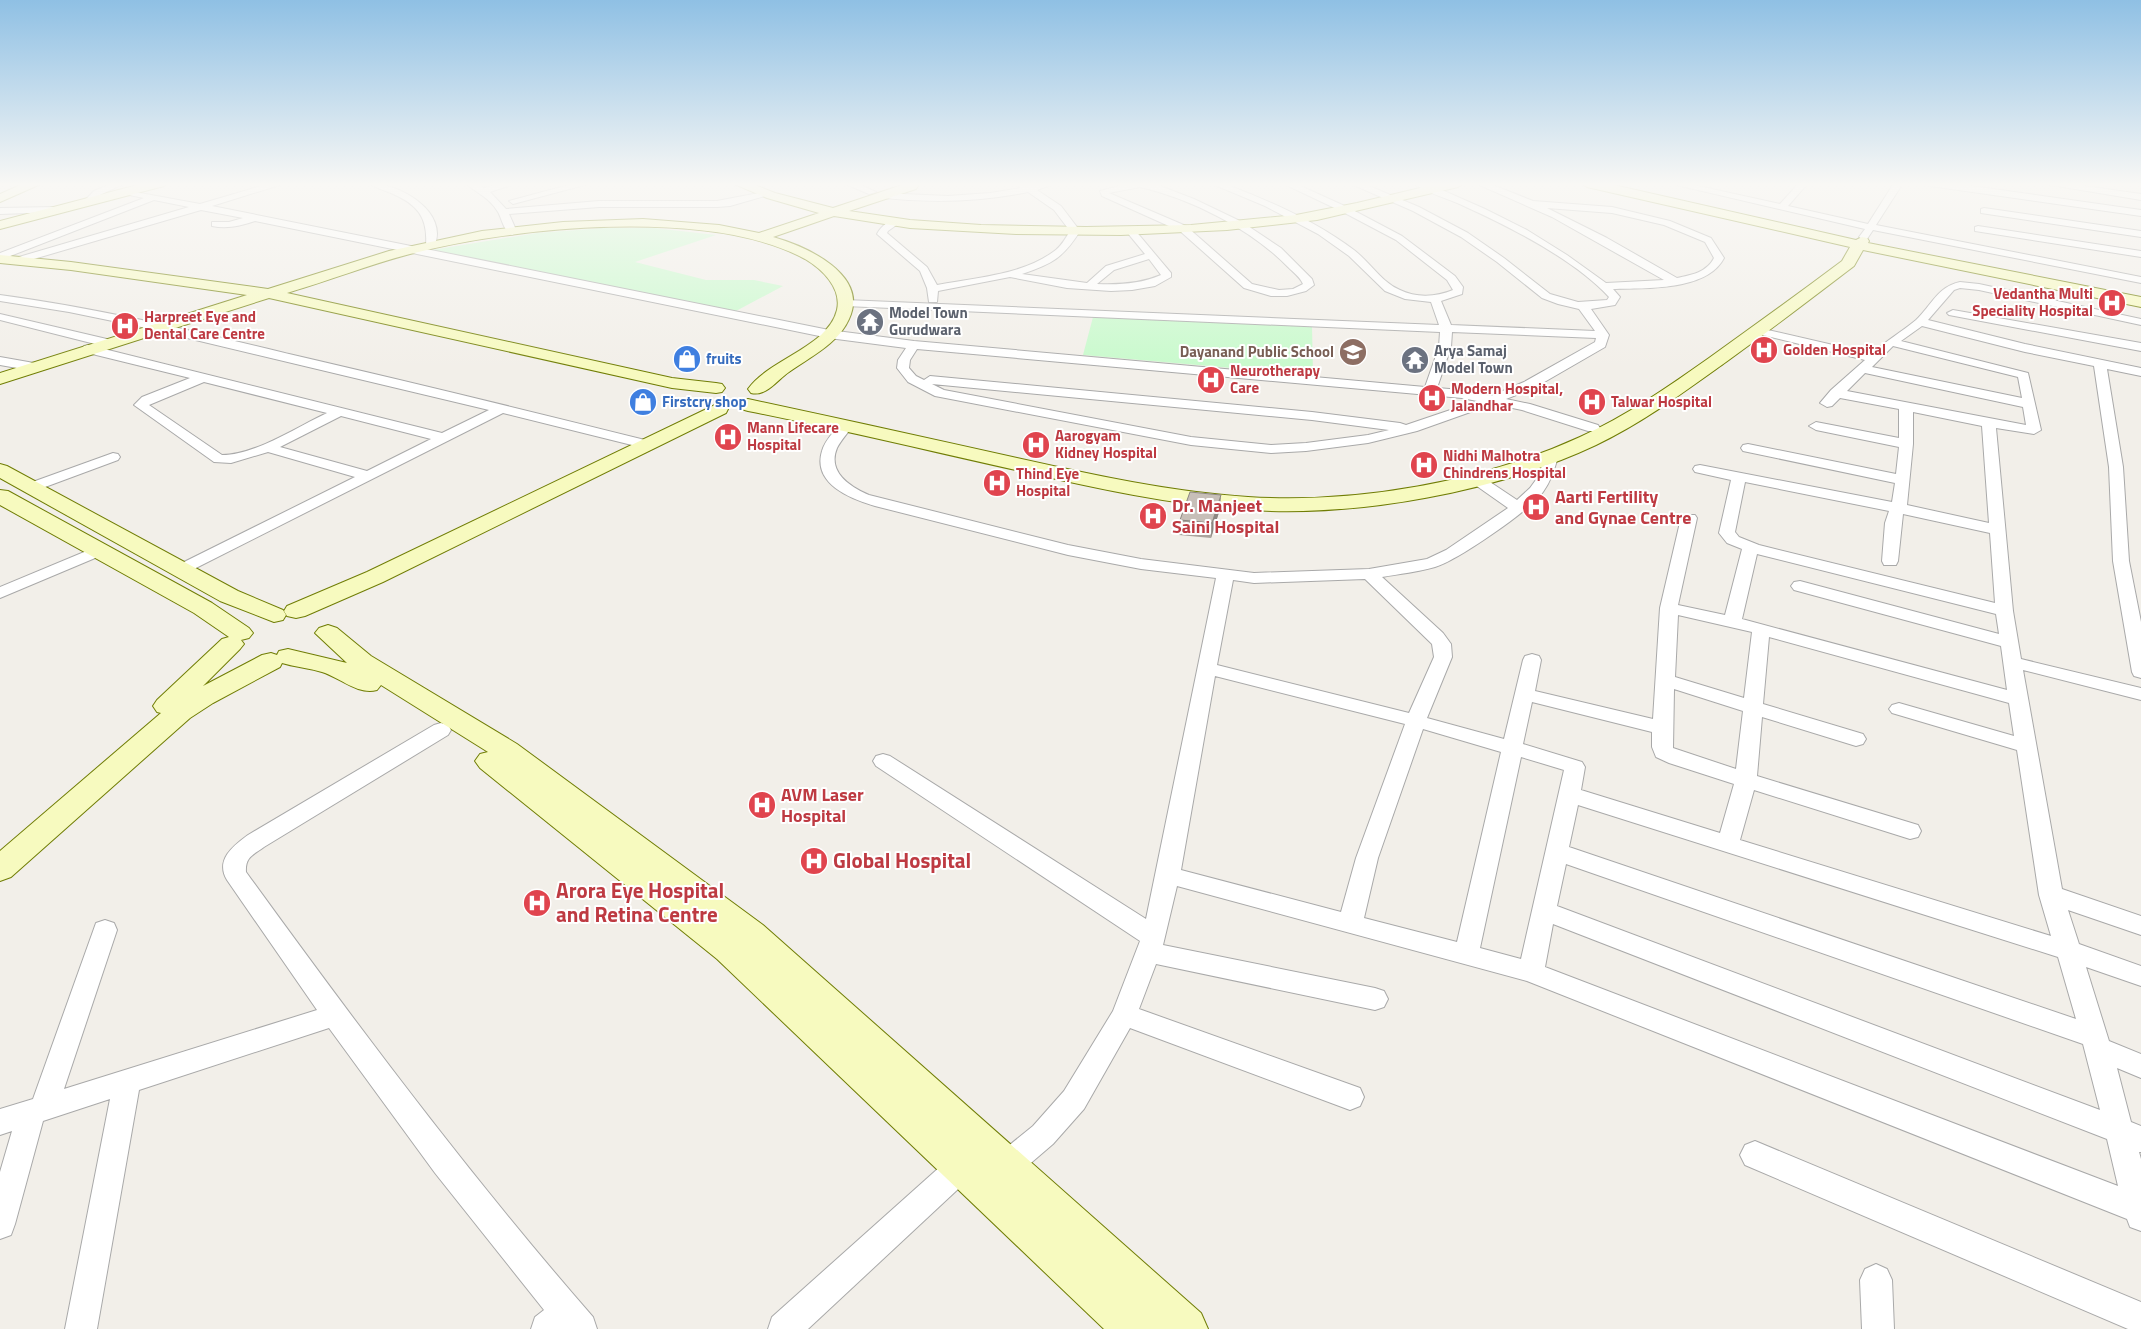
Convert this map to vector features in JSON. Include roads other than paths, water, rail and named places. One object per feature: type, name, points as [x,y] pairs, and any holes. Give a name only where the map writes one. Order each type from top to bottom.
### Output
[{"type":"street","points":[[0,258],[33,245]]},
{"type":"street","points":[[16,261],[70,245]]},
{"type":"street","points":[[386,245],[829,334],[914,345],[1462,394],[1525,407],[1593,428]]},
{"type":"street","points":[[0,379],[106,343],[266,293],[431,245]]},
{"type":"street","points":[[0,258],[138,274],[266,293],[672,383],[711,399],[747,391],[802,358],[838,325],[846,308],[845,295],[836,278],[818,261],[778,245]]},
{"type":"street","points":[[892,245],[917,262],[930,278],[934,289],[932,306]]},
{"type":"street","points":[[934,289],[990,279],[1054,257],[1067,245]]},
{"type":"street","points":[[1008,273],[1052,282],[1090,286],[1134,287],[1166,277],[1166,273],[1144,245]]},
{"type":"street","points":[[1201,245],[1248,286],[1290,307]]},
{"type":"street","points":[[1270,245],[1308,281],[1309,285],[1290,307]]},
{"type":"street","points":[[1340,245],[1353,254],[1388,289],[1414,297],[1435,299],[1451,296],[1458,292],[1458,287],[1451,278],[1408,245]]},
{"type":"street","points":[[1477,245],[1546,296],[1557,301],[1584,307],[1611,303],[1615,297],[1604,286],[1544,245]]},
{"type":"street","points":[[1612,245],[1674,281]]},
{"type":"street","points":[[1604,286],[1674,281],[1696,277],[1714,268],[1719,258],[1712,245]]},
{"type":"street","points":[[1844,245],[2141,302]]},
{"type":"street","points":[[1844,245],[2141,298]]},
{"type":"street","points":[[747,391],[846,425],[1105,483],[1176,496],[1256,504],[1340,502],[1422,491],[1476,479],[1551,457],[1586,442],[1641,413],[1758,330],[1849,263],[1858,245]]},
{"type":"street","points":[[1962,245],[2141,280]]},
{"type":"street","points":[[2085,245],[2141,254]]},
{"type":"street","points":[[747,391],[1094,474],[1176,490],[1242,497],[1294,497],[1383,490],[1524,457],[1593,428],[1627,410],[1856,248]]},
{"type":"street","points":[[1090,286],[1097,276],[1112,266],[1152,255]]},
{"type":"street","points":[[1832,398],[1891,342],[1920,322],[1950,288],[1960,285],[2138,346],[2125,369]]},
{"type":"street","points":[[0,298],[30,302],[157,327],[503,408],[644,444]]},
{"type":"street","points":[[1430,392],[1445,347],[1446,328],[1435,299]]},
{"type":"street","points":[[845,303],[932,306],[1290,307],[1446,328],[1603,335]]},
{"type":"street","points":[[914,345],[904,360],[903,368],[912,379],[940,393],[1191,441],[1271,449],[1306,447],[1368,439],[1412,428],[1529,385],[1601,344],[1603,335],[1584,307]]},
{"type":"street","points":[[1953,314],[2141,322]]},
{"type":"street","points":[[0,316],[106,343]]},
{"type":"street","points":[[1920,322],[2141,372]]},
{"type":"street","points":[[1758,330],[1874,358]]},
{"type":"street","points":[[1832,398],[1906,407],[2034,430],[2024,376],[2022,374],[1891,342]]},
{"type":"street","points":[[88,349],[444,438]]},
{"type":"street","points":[[1904,377],[1929,351]]},
{"type":"street","points":[[0,361],[34,367]]},
{"type":"street","points":[[2100,364],[2116,467],[2121,561],[2141,672]]},
{"type":"street","points":[[1862,369],[2029,404]]},
{"type":"street","points":[[202,378],[147,400],[141,405],[219,459],[236,459],[339,412]]},
{"type":"street","points":[[912,379],[1312,416],[1412,428]]},
{"type":"street","points":[[0,847],[170,704],[236,638],[255,623],[375,577],[644,444],[703,418],[711,399]]},
{"type":"street","points":[[1890,561],[1893,523],[1899,508],[1903,480],[1906,444],[1906,407]]},
{"type":"street","points":[[182,570],[503,408]]},
{"type":"street","points":[[1168,876],[1531,972],[2140,1213],[2131,1135],[2097,1043],[2051,895],[2004,611],[1989,423]]},
{"type":"street","points":[[846,425],[829,451],[828,461],[831,475],[838,486],[854,494],[880,503],[1068,550],[1141,564],[1225,576],[1289,578],[1369,574],[1431,563],[1452,553],[1518,508],[1536,491],[1545,477],[1551,457]]},
{"type":"street","points":[[1816,426],[1906,444]]},
{"type":"street","points":[[265,447],[369,476]]},
{"type":"street","points":[[1748,448],[1903,480]]},
{"type":"street","points":[[32,486],[113,457]]},
{"type":"street","points":[[1700,469],[1899,508],[1997,530]]},
{"type":"street","points":[[0,470],[243,603],[285,613],[317,612],[362,662],[507,751],[751,935],[1137,1329]]},
{"type":"street","points":[[1739,477],[1727,533],[1733,540],[1753,548],[2004,611]]},
{"type":"street","points":[[1476,479],[1518,508]]},
{"type":"street","points":[[0,496],[101,550],[203,608],[236,638]]},
{"type":"street","points":[[1690,518],[1670,608],[1662,747],[1668,755],[1910,831]]},
{"type":"street","points":[[1732,622],[1750,550],[1753,548]]},
{"type":"street","points":[[0,593],[101,550]]},
{"type":"street","points":[[131,567],[155,555]]},
{"type":"street","points":[[1350,925],[1367,858],[1416,721],[1443,657],[1444,648],[1434,634],[1369,574]]},
{"type":"street","points":[[784,1329],[982,1172],[1043,1135],[1074,1100],[1124,1015],[1151,945],[1168,876],[1225,576]]},
{"type":"street","points":[[0,869],[180,712],[202,697],[280,659],[315,645],[328,625],[375,577]]},
{"type":"street","points":[[1800,586],[2141,694]]},
{"type":"street","points":[[1670,608],[1762,629],[2019,699]]},
{"type":"street","points":[[1728,844],[1746,779],[1762,629]]},
{"type":"street","points":[[236,638],[231,653],[242,660],[256,662],[280,659],[330,664],[347,670],[492,762],[729,949],[982,1172],[1185,1329]]},
{"type":"street","points":[[1466,956],[1532,660]]},
{"type":"street","points":[[1207,668],[1514,747],[1575,767],[1576,773],[1568,794],[1531,972]]},
{"type":"street","points":[[1665,680],[1856,739]]},
{"type":"street","points":[[1524,694],[1662,728]]},
{"type":"street","points":[[1899,709],[2027,746]]},
{"type":"street","points":[[441,730],[256,841],[241,852],[234,862],[235,874],[335,1016],[565,1323]]},
{"type":"street","points":[[883,761],[1151,945],[1375,999]]},
{"type":"street","points":[[1568,794],[2069,951],[2141,976]]},
{"type":"street","points":[[1557,852],[2097,1043],[2141,1066]]},
{"type":"street","points":[[2051,895],[2141,926]]},
{"type":"street","points":[[1544,911],[2131,1135]]},
{"type":"street","points":[[0,1224],[38,1109],[105,930]]},
{"type":"street","points":[[1124,1015],[1350,1096]]},
{"type":"street","points":[[0,1122],[127,1080],[335,1016]]},
{"type":"street","points":[[82,1329],[127,1080]]},
{"type":"street","points":[[1755,1155],[2141,1318]]},
{"type":"street","points":[[1876,1280],[1878,1329]]},
{"type":"place","name":"Vedantha Multi Speciality Hospital","points":[[2112,303]]},
{"type":"place","name":"Model Town Gurudwara","points":[[870,322]]},
{"type":"place","name":"Harpreet Eye and Dental Care Centre","points":[[125,326]]},
{"type":"place","name":"Golden Hospital","points":[[1764,350]]},
{"type":"place","name":"Dayanand Public School","points":[[1353,352]]},
{"type":"place","name":"fruits","points":[[687,359]]},
{"type":"place","name":"Arya Samaj Model Town","points":[[1415,360]]},
{"type":"place","name":"Neurotherapy Care","points":[[1211,380]]},
{"type":"place","name":"Modern Hospital, Jalandhar","points":[[1432,398]]},
{"type":"place","name":"Firstcry shop","points":[[643,402]]},
{"type":"place","name":"Talwar Hospital","points":[[1592,402]]},
{"type":"place","name":"Mann Lifecare Hospital","points":[[728,437]]},
{"type":"place","name":"Aarogyam Kidney Hospital","points":[[1036,445]]},
{"type":"place","name":"Nidhi Malhotra Chindrens Hospital","points":[[1424,465]]},
{"type":"place","name":"Thind Eye Hospital","points":[[997,483]]},
{"type":"place","name":"Aarti Fertility and Gynae Centre","points":[[1536,507]]},
{"type":"place","name":"Dr. Manjeet Saini Hospital","points":[[1153,516]]},
{"type":"place","name":"AVM Laser Hospital","points":[[762,805]]},
{"type":"place","name":"Global Hospital","points":[[814,861]]},
{"type":"place","name":"Arora Eye Hospital and Retina Centre","points":[[537,903]]}]
